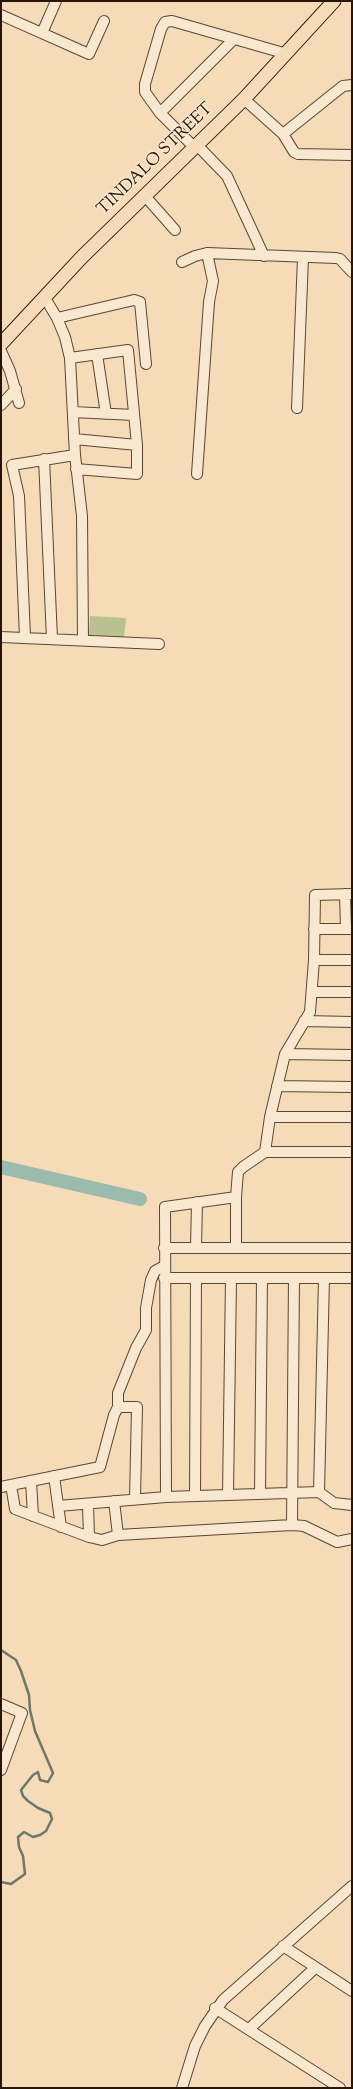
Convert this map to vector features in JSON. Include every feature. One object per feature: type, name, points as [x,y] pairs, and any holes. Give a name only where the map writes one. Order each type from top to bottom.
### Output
[{"type":"main road","name":"TINDALO STREET","points":[[1,344],[82,257],[244,99],[287,54],[334,1]]},
{"type":"street","points":[[42,32],[56,1]]},
{"type":"street","points":[[1,15],[89,54],[104,21]]},
{"type":"street","points":[[264,256],[227,176],[160,113],[146,92],[145,84],[161,28],[165,22],[172,20],[287,54]]},
{"type":"street","points":[[160,113],[234,39]]},
{"type":"street","points":[[283,134],[343,86],[352,85]]},
{"type":"street","points":[[244,99],[283,134],[291,150],[298,154],[351,152]]},
{"type":"street","points":[[145,196],[175,230]]},
{"type":"street","points":[[197,474],[209,302],[213,281],[207,253]]},
{"type":"street","points":[[182,262],[195,256],[207,253],[340,259],[352,272]]},
{"type":"street","points":[[297,408],[303,258]]},
{"type":"street","points":[[45,298],[58,318],[65,337],[70,358],[76,469],[82,516],[83,640]]},
{"type":"street","points":[[58,318],[134,300],[140,302],[146,364]]},
{"type":"street","points":[[70,358],[128,350],[137,445],[137,474],[76,469]]},
{"type":"street","points":[[1,351],[16,389],[19,403]]},
{"type":"street","points":[[97,354],[106,414]]},
{"type":"street","points":[[1,405],[16,389]]},
{"type":"street","points":[[73,412],[134,415]]},
{"type":"street","points":[[74,439],[137,445]]},
{"type":"street","points":[[25,637],[19,496],[12,465],[75,455]]},
{"type":"street","points":[[44,459],[52,638]]},
{"type":"street","points":[[1,637],[52,638],[159,644]]},
{"type":"street","points":[[264,1152],[270,1117],[285,1054],[310,1012],[314,960],[314,929],[315,895],[349,894],[349,929],[314,929]]},
{"type":"street","points":[[314,960],[352,960]]},
{"type":"street","points":[[312,992],[352,992]]},
{"type":"street","points":[[304,1021],[352,1022]]},
{"type":"street","points":[[285,1054],[352,1055]]},
{"type":"street","points":[[277,1086],[352,1087]]},
{"type":"street","points":[[270,1117],[352,1117]]},
{"type":"street","points":[[236,1248],[236,1198],[238,1172],[243,1167],[264,1152],[352,1152]]},
{"type":"street","points":[[166,1497],[164,1328],[165,1207],[236,1198]]},
{"type":"street","points":[[196,1248],[197,1202]]},
{"type":"street","points":[[164,1248],[352,1248]]},
{"type":"street","points":[[1,1487],[100,1467],[114,1414],[118,1407],[118,1393],[136,1348],[146,1330],[146,1308],[151,1280],[155,1271],[164,1266]]},
{"type":"street","points":[[164,1278],[352,1278]]},
{"type":"street","points":[[195,1496],[196,1278]]},
{"type":"street","points":[[228,1495],[231,1278]]},
{"type":"street","points":[[260,1494],[262,1278]]},
{"type":"street","points":[[292,1525],[294,1278]]},
{"type":"street","points":[[319,1492],[324,1278]]},
{"type":"street","points":[[146,1330],[164,1328]]},
{"type":"street","points":[[118,1407],[137,1407],[135,1499]]},
{"type":"street","points":[[54,1476],[61,1527]]},
{"type":"street","points":[[31,1481],[33,1516]]},
{"type":"street","points":[[12,1485],[15,1509],[89,1537],[102,1540],[118,1535],[292,1525],[304,1526],[336,1542],[352,1539]]},
{"type":"street","points":[[58,1506],[166,1497],[319,1492],[334,1503],[352,1505]]},
{"type":"street","points":[[114,1501],[118,1535]]},
{"type":"street","points":[[88,1504],[89,1537]]},
{"type":"street","points":[[1,1704],[19,1710],[22,1713],[2,1766]]},
{"type":"street","points":[[182,2088],[195,2046],[215,2008],[268,1959],[352,1886]]},
{"type":"street","points":[[283,1946],[352,1991]]},
{"type":"street","points":[[248,2029],[315,1968]]},
{"type":"street","points":[[215,2008],[340,2088]]},
{"type":"green space","points":[[90,616],[126,618],[124,638],[89,635]]},
{"type":"waterway","points":[[1,1167],[140,1199]]},
{"type":"waterway","points":[[1,1650],[16,1660],[21,1671],[29,1695],[30,1710],[35,1731],[53,1773],[48,1782],[40,1780],[38,1772],[33,1775],[21,1790],[23,1796],[28,1801],[38,1808],[50,1813],[52,1819],[46,1831],[40,1835],[33,1837],[24,1832],[18,1837],[19,1847],[23,1856],[25,1874],[11,1884],[1,1882]]}]
